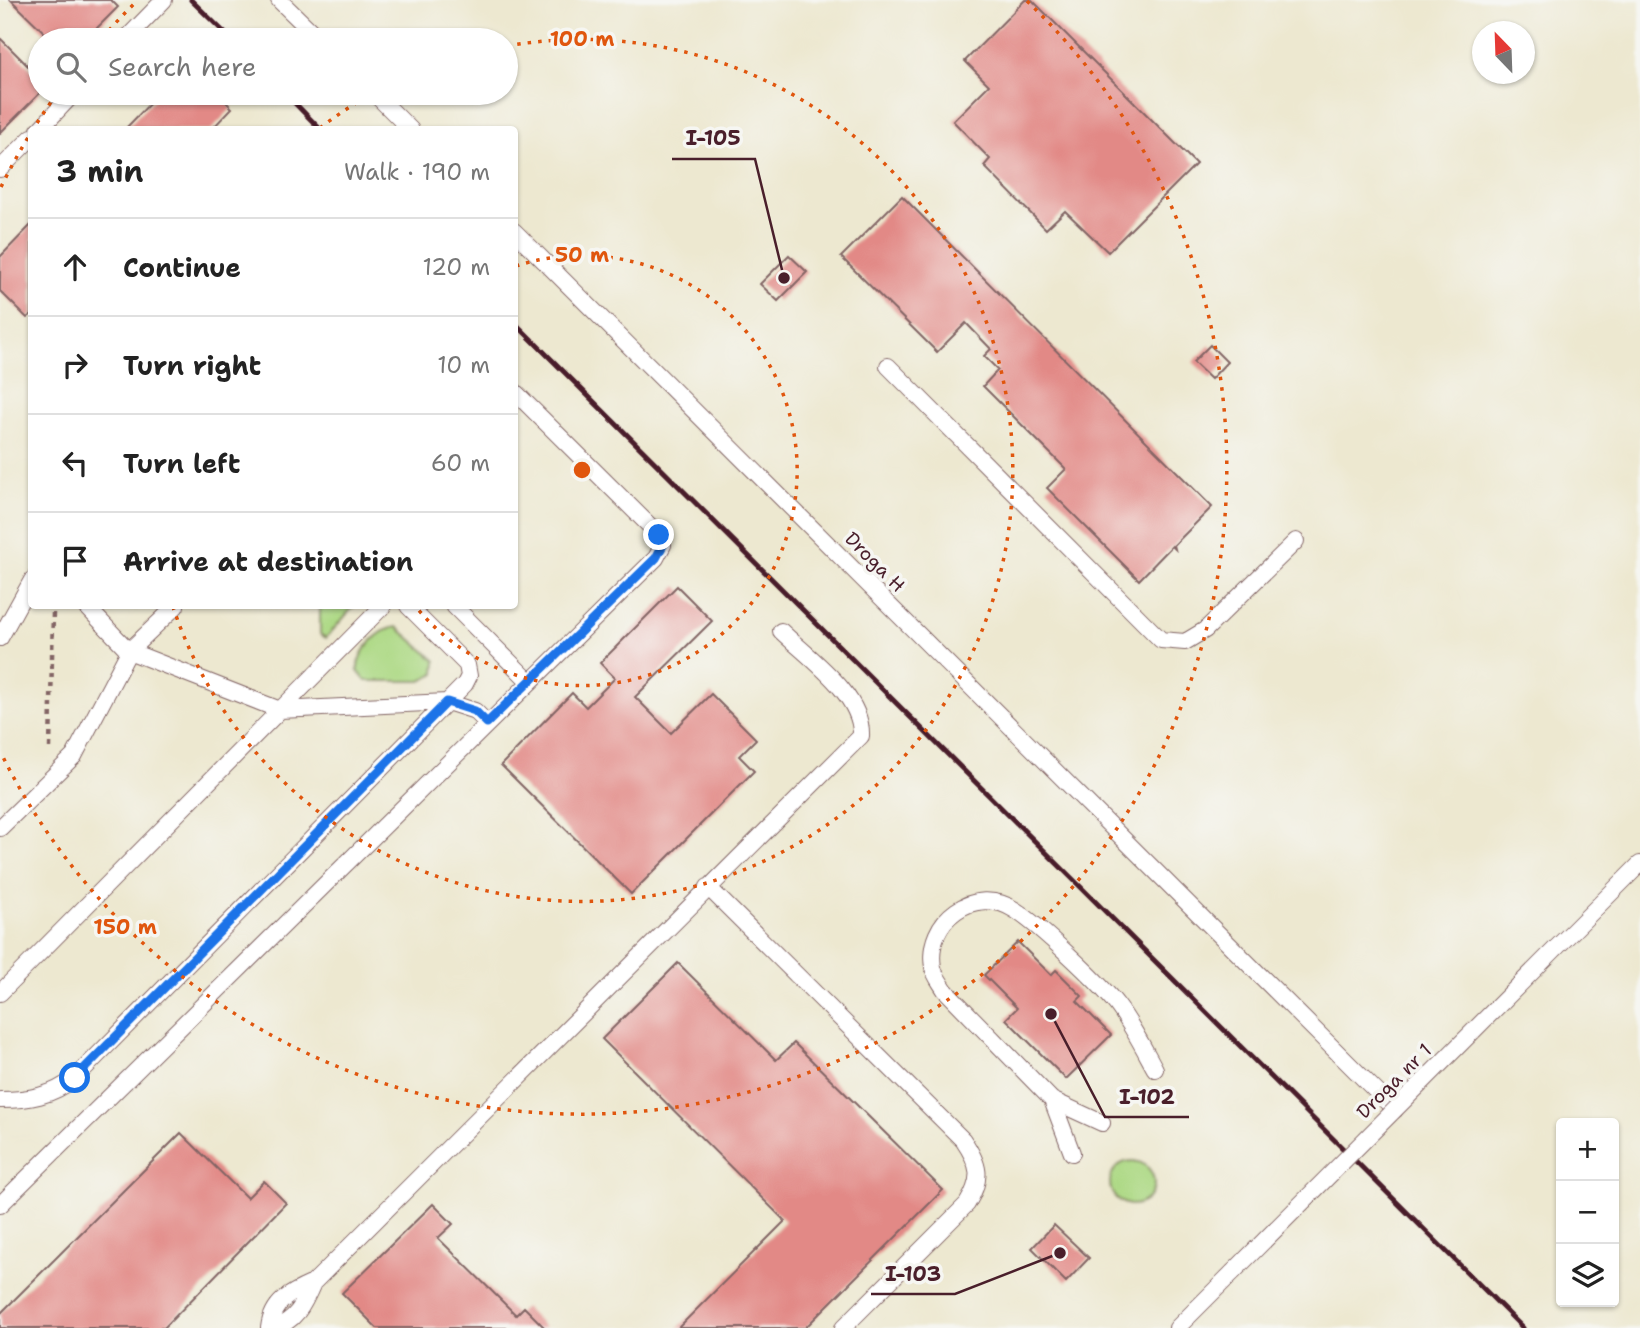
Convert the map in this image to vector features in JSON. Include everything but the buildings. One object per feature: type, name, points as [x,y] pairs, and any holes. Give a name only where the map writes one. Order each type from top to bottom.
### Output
[{"type":"lane","points":[[137,28],[164,0]]},
{"type":"lane","points":[[279,0],[308,28]]},
{"type":"lane","points":[[42,126],[62,105]]},
{"type":"lane","points":[[386,105],[407,126]]},
{"type":"lane","points":[[0,169],[28,141]]},
{"type":"lane","name":"Droga H","points":[[518,235],[1395,1110]]},
{"type":"lane","points":[[888,366],[1161,640],[1185,642],[1205,630],[1297,541]]},
{"type":"lane","points":[[0,1205],[656,558],[663,545],[659,535],[518,395]]},
{"type":"lane","points":[[0,638],[28,587]]},
{"type":"lane","points":[[89,609],[129,651],[280,710],[447,702],[475,711],[487,723]]},
{"type":"lane","points":[[0,828],[74,756],[129,651],[173,609]]},
{"type":"lane","points":[[0,993],[380,609]]},
{"type":"lane","points":[[0,1100],[22,1100],[58,1092],[75,1078],[447,702],[469,676],[467,665],[411,609]]},
{"type":"lane","points":[[457,609],[529,681]]},
{"type":"lane","points":[[270,1328],[271,1312],[288,1295],[313,1283],[861,736],[862,721],[851,699],[781,631]]},
{"type":"lane","name":"Droga nr 1","points":[[1177,1328],[1640,864]]},
{"type":"lane","points":[[708,887],[963,1140],[977,1160],[978,1187],[967,1204],[843,1328]]},
{"type":"lane","points":[[1102,1123],[1052,1100],[945,990],[933,969],[932,946],[941,926],[955,910],[972,901],[993,901],[1014,909],[1115,1002],[1155,1069]]},
{"type":"lane","points":[[1052,1100],[1072,1153]]},
{"type":"path","points":[[50,751],[53,612],[56,609]]},
{"type":"green space","points":[[320,609],[351,609],[326,638],[320,634]]},
{"type":"green space","points":[[397,627],[436,661],[435,674],[421,681],[366,681],[358,671],[364,650],[383,632]]},
{"type":"green space","points":[[1132,1161],[1147,1168],[1154,1183],[1147,1198],[1132,1205],[1117,1198],[1110,1183],[1117,1168]]},
{"type":"railway","points":[[191,0],[220,28]]},
{"type":"railway","points":[[297,105],[317,126]]},
{"type":"railway","points":[[518,326],[1523,1328]]},
{"type":"place","name":"I-105","points":[[784,278]]},
{"type":"place","name":"I-102","points":[[1051,1014]]},
{"type":"place","name":"I-103","points":[[1060,1253]]},
{"type":"route","points":[[75,1078],[447,702],[475,711],[487,723],[656,558],[663,545],[659,535]]}]
